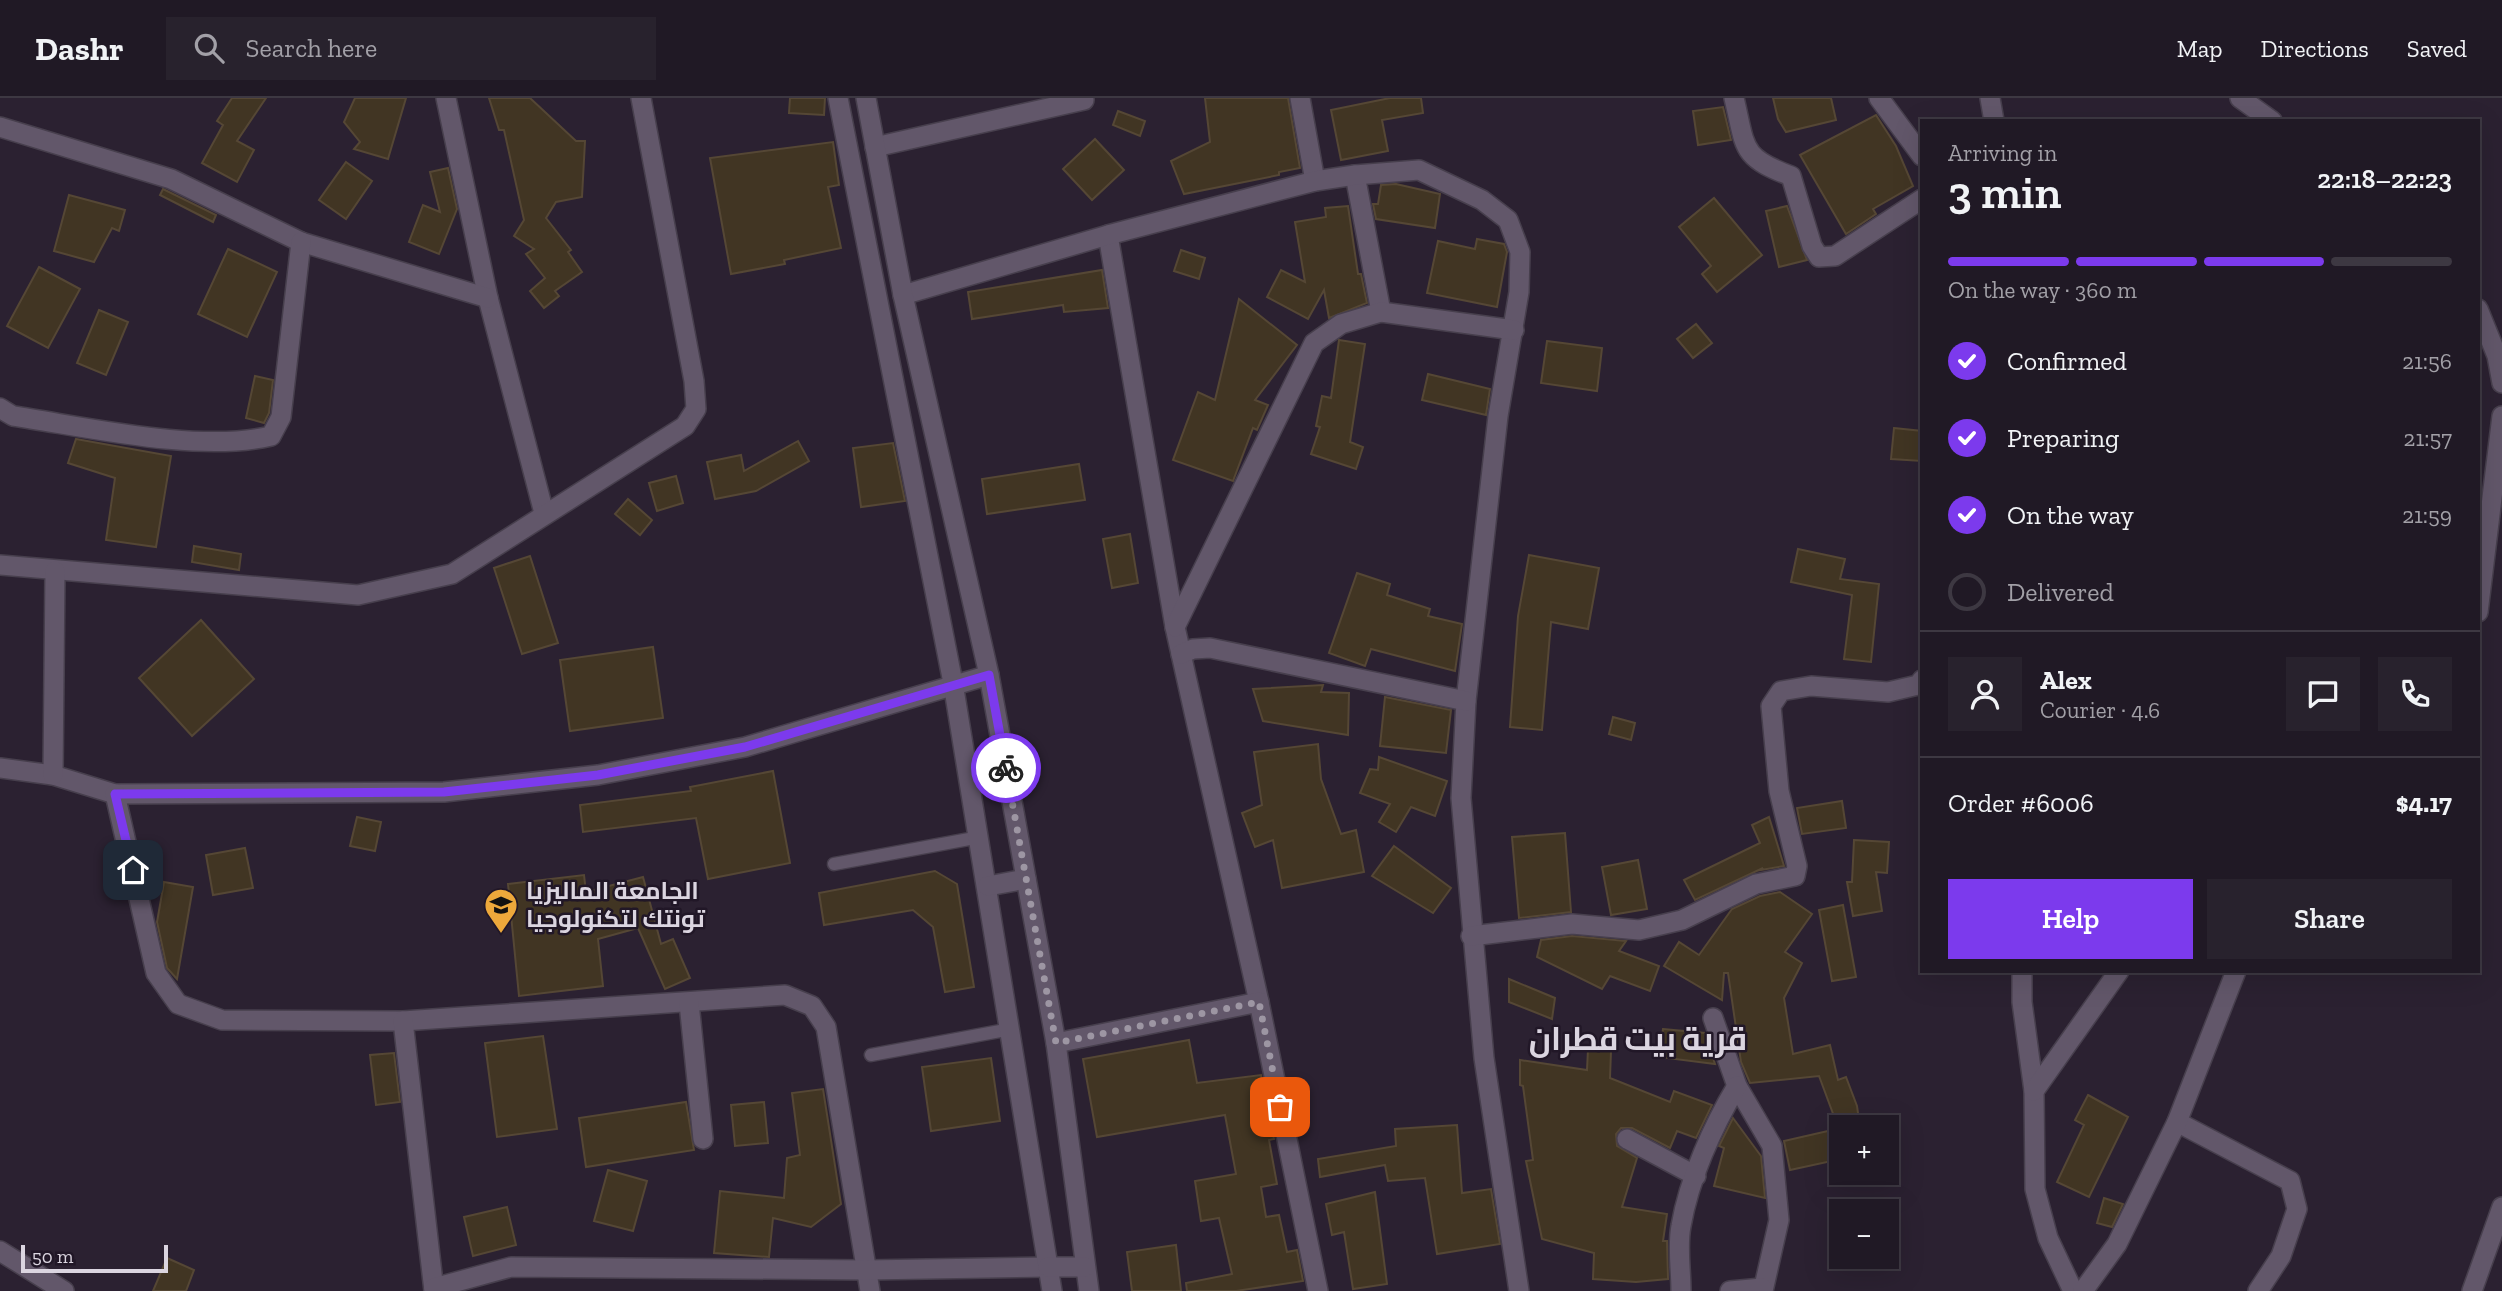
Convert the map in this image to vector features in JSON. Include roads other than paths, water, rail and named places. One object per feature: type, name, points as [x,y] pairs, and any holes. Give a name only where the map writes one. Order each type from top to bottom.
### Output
[{"type":"street","points":[[446,98],[488,299],[544,513]]},
{"type":"street","points":[[0,565],[358,595],[452,574],[544,513],[685,426],[696,409],[694,381],[641,98]]},
{"type":"street","points":[[838,98],[953,683],[1052,1291]]},
{"type":"street","points":[[866,98],[903,295],[989,675],[1056,1043],[1089,1291]]},
{"type":"street","points":[[1300,98],[1315,181]]},
{"type":"street","points":[[1734,98],[1747,151],[1761,164],[1791,176],[1812,246],[1819,257],[1835,256],[1920,200]]},
{"type":"street","points":[[1880,98],[1920,153]]},
{"type":"street","points":[[1990,98],[1994,119]]},
{"type":"street","points":[[2240,98],[2269,119]]},
{"type":"street","points":[[875,147],[1087,99]]},
{"type":"street","points":[[0,127],[171,179],[301,242],[488,299]]},
{"type":"street","points":[[903,295],[1108,235],[1315,181],[1354,175],[1419,170],[1482,200],[1508,220],[1520,252],[1514,330],[1499,416],[1465,701],[1461,798],[1483,1058],[1520,1291]]},
{"type":"street","points":[[1354,175],[1381,312]]},
{"type":"street","points":[[1108,235],[1175,626],[1259,1002],[1318,1291]]},
{"type":"street","points":[[0,408],[13,416],[163,439],[252,440],[271,436],[281,417],[301,242]]},
{"type":"street","points":[[1175,626],[1314,343],[1341,324],[1381,312],[1514,330]]},
{"type":"street","points":[[2480,314],[2497,356],[2502,383]]},
{"type":"street","points":[[2480,596],[2502,416]]},
{"type":"street","points":[[53,775],[55,571]]},
{"type":"street","points":[[1181,654],[1193,649],[1210,648],[1465,701]]},
{"type":"street","points":[[0,768],[53,775],[115,794],[444,792],[598,775],[745,747],[953,683],[989,675]]},
{"type":"street","points":[[1471,936],[1572,924],[1639,930],[1682,920],[1756,884],[1795,876],[1797,866],[1779,790],[1771,706],[1781,691],[1811,686],[1888,692],[1920,682]]},
{"type":"street","points":[[115,794],[156,973],[178,1004],[222,1020],[403,1021],[785,995],[813,1006],[826,1027],[870,1291]]},
{"type":"street","points":[[988,886],[1026,878]]},
{"type":"street","points":[[2022,973],[2022,1002],[2034,1091],[2035,1189],[2048,1238],[2073,1291]]},
{"type":"street","points":[[2034,1091],[2118,973]]},
{"type":"street","points":[[2083,1291],[2117,1244],[2177,1122],[2235,973]]},
{"type":"street","points":[[1056,1043],[1259,1002]]},
{"type":"street","points":[[689,1003],[703,1139]]},
{"type":"street","points":[[1713,1018],[1737,1086],[1772,1146],[1779,1220],[1763,1290],[1730,1291]]},
{"type":"street","points":[[403,1021],[434,1289],[511,1266],[867,1270],[1085,1268]]},
{"type":"street","points":[[1681,1291],[1680,1227],[1696,1176],[1724,1107],[1737,1086]]},
{"type":"street","points":[[2177,1122],[2290,1181],[2297,1209],[2281,1256],[2258,1291]]},
{"type":"street","points":[[1627,1139],[1696,1176]]},
{"type":"street","points":[[2472,1291],[2502,1207]]},
{"type":"street","points":[[0,1251],[64,1291]]},
{"type":"lane","points":[[834,864],[980,837]]},
{"type":"lane","points":[[871,1055],[1011,1029]]},
{"type":"place","name":"الجامعة الماليزيا تونتك لتكنولوجيا","points":[[501,935]]},
{"type":"district","name":"قرية بيت قطران","points":[[1638,1039]]}]
